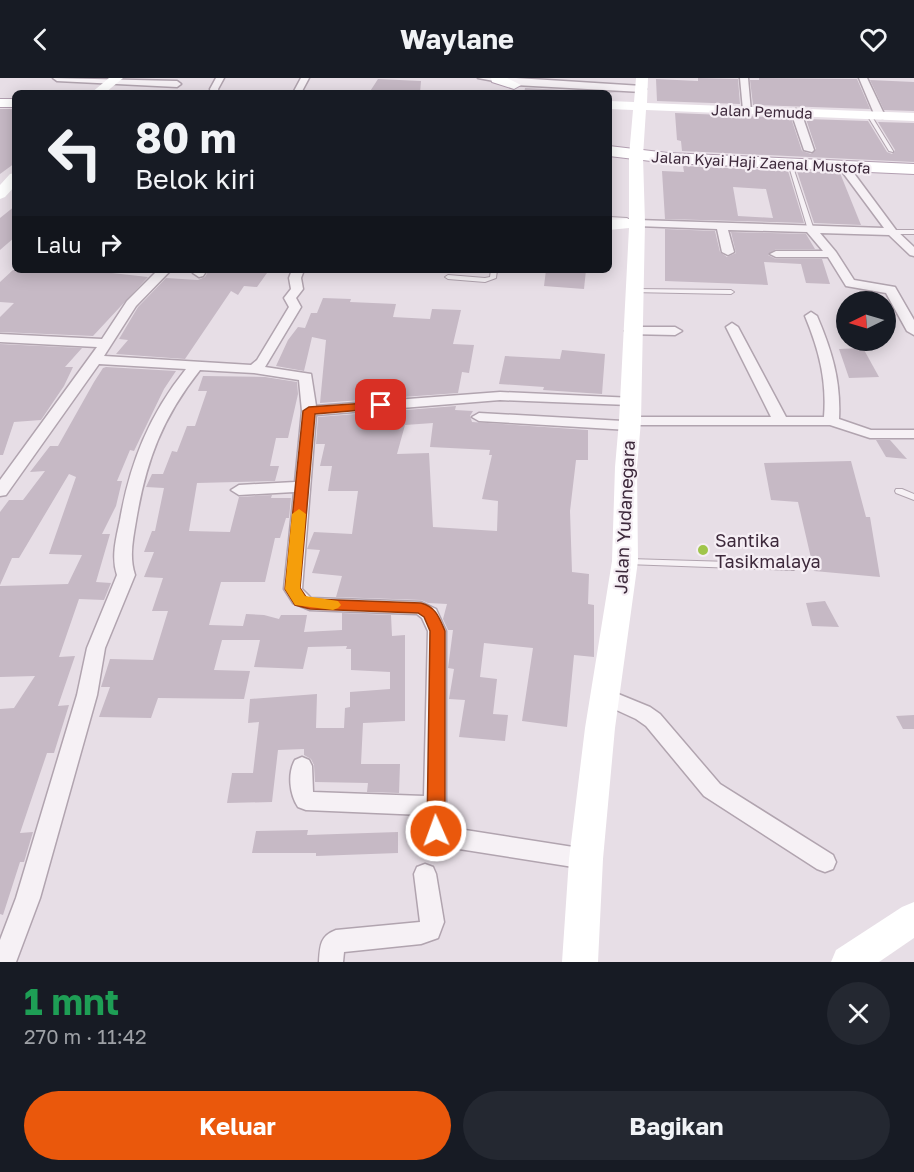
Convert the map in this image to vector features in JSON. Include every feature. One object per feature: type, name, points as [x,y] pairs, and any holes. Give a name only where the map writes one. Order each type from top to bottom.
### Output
[{"type":"main road","points":[[498,78],[515,84]]},
{"type":"main road","points":[[101,90],[116,79]]},
{"type":"main road","name":"Jalan Yudanegara","points":[[580,962],[586,859],[600,728],[625,561],[626,467],[637,222],[636,156],[642,83]]},
{"type":"main road","name":"Jalan Pemuda","points":[[612,105],[914,117]]},
{"type":"main road","name":"Jalan Kyai Haji Zaenal Mustofa","points":[[612,153],[914,169]]},
{"type":"main road","points":[[612,155],[636,173]]},
{"type":"main road","points":[[0,194],[12,180]]},
{"type":"main road","points":[[612,225],[637,222]]},
{"type":"main road","points":[[849,962],[914,918]]},
{"type":"street","points":[[57,78],[116,79],[177,84]]},
{"type":"street","points":[[482,78],[498,78]]},
{"type":"street","points":[[744,78],[747,110]]},
{"type":"street","points":[[863,78],[875,116]]},
{"type":"street","points":[[515,84],[642,83]]},
{"type":"street","points":[[796,112],[809,150]]},
{"type":"street","points":[[843,166],[892,232],[914,252]]},
{"type":"street","points":[[637,222],[892,232]]},
{"type":"street","points":[[722,226],[728,252]]},
{"type":"street","points":[[811,230],[832,254],[850,283],[891,290],[914,331]]},
{"type":"street","points":[[776,254],[832,254]]},
{"type":"street","points":[[0,491],[95,360],[131,304],[162,273]]},
{"type":"street","points":[[254,369],[262,362],[295,307],[290,298],[297,289],[295,278],[297,273]]},
{"type":"street","points":[[811,316],[830,362],[833,402],[831,421]]},
{"type":"street","points":[[732,327],[781,422]]},
{"type":"street","points":[[632,331],[675,331]]},
{"type":"street","points":[[0,338],[106,343]]},
{"type":"street","points":[[95,360],[254,369],[306,377],[309,411],[292,589],[301,601],[310,604],[421,608],[430,614],[435,622],[437,631],[436,831],[446,839],[586,859]]},
{"type":"street","points":[[4,962],[28,898],[87,695],[96,648],[126,575],[122,563],[123,549],[141,456],[164,406],[195,367]]},
{"type":"street","points":[[309,411],[500,396],[629,416]]},
{"type":"street","points":[[479,417],[629,416],[781,422],[831,421],[870,434],[914,434]]},
{"type":"street","points":[[239,490],[302,487]]},
{"type":"street","points":[[606,697],[643,712],[653,720],[712,790],[825,862]]},
{"type":"street","points":[[302,766],[302,795],[306,801],[435,806]]},
{"type":"street","points":[[331,962],[332,945],[336,941],[421,933],[430,930],[432,921],[425,874]]},
{"type":"lane","points":[[875,116],[891,152]]},
{"type":"lane","points":[[790,164],[811,230]]},
{"type":"lane","points":[[612,219],[637,222]]},
{"type":"lane","points":[[892,232],[914,232]]},
{"type":"lane","points":[[448,277],[485,280],[493,278],[494,273]]},
{"type":"lane","points":[[633,291],[731,292]]},
{"type":"lane","points":[[899,491],[914,497]]},
{"type":"lane","points":[[625,561],[794,567]]},
{"type":"building","points":[[698,78],[738,79],[740,104],[657,101],[656,79],[698,81]]},
{"type":"building","points":[[759,78],[857,79],[870,109],[753,105],[750,80],[759,80]]},
{"type":"building","points":[[378,79],[421,81],[420,90],[371,90]]},
{"type":"building","points":[[870,80],[914,82],[914,111],[884,110]]},
{"type":"building","points":[[525,88],[563,90],[525,90]]},
{"type":"building","points":[[0,109],[12,109],[12,165],[0,174]]},
{"type":"building","points":[[675,113],[791,118],[802,151],[811,154],[816,149],[806,119],[868,121],[887,152],[892,154],[895,150],[878,122],[914,123],[914,162],[682,151],[681,141],[677,140]]},
{"type":"building","points":[[683,166],[788,171],[804,223],[665,219],[662,171],[684,172]],"holes":[[[733,187],[766,189],[773,218],[738,216]]]},
{"type":"building","points":[[797,171],[840,173],[861,225],[814,223]]},
{"type":"building","points":[[12,208],[12,240],[0,250],[0,218]]},
{"type":"building","points":[[665,229],[715,231],[720,252],[727,257],[736,253],[731,232],[806,234],[815,249],[776,249],[768,255],[776,259],[822,259],[830,284],[806,283],[801,264],[764,262],[768,285],[665,281]]},
{"type":"building","points":[[12,271],[12,273],[112,273],[148,277],[93,336],[0,332],[0,317],[14,303],[0,302],[0,282]]},
{"type":"building","points":[[207,273],[267,273],[257,287],[244,286],[238,295],[231,291],[185,359],[116,354],[128,340],[119,339],[138,307],[166,278],[198,280],[205,277]]},
{"type":"building","points":[[546,273],[586,273],[584,289],[544,286]]},
{"type":"building","points":[[323,298],[396,304],[393,317],[430,319],[432,309],[461,310],[453,344],[474,345],[469,373],[462,372],[458,393],[320,403],[326,340],[312,337],[304,371],[276,366],[288,340],[298,327],[305,328],[311,313],[317,313]]},
{"type":"building","points":[[0,344],[82,348],[65,367],[73,367],[64,386],[41,420],[14,422],[3,455],[0,455]]},
{"type":"building","points":[[562,350],[605,354],[602,394],[499,384],[505,356],[560,359]]},
{"type":"building","points":[[840,351],[865,351],[879,377],[849,378]]},
{"type":"building","points":[[106,367],[176,371],[164,389],[134,451],[130,450],[117,481],[122,481],[116,506],[102,534],[110,534],[96,582],[111,583],[104,600],[79,599],[59,657],[75,656],[58,706],[69,705],[54,753],[47,753],[20,833],[33,832],[24,862],[20,862],[3,915],[0,914],[0,709],[14,708],[35,676],[0,677],[0,586],[68,584],[82,555],[49,554],[76,477],[69,474],[19,558],[12,558],[0,585],[0,512],[9,500],[23,500],[45,471],[30,472],[50,446],[58,446],[94,382]]},
{"type":"building","points":[[203,376],[265,377],[297,382],[298,394],[288,438],[276,438],[270,466],[279,466],[275,481],[197,483],[189,531],[230,532],[239,497],[272,495],[271,498],[291,498],[289,518],[286,518],[280,538],[275,538],[265,582],[221,582],[209,625],[243,626],[246,614],[279,619],[281,615],[307,615],[304,632],[342,630],[342,613],[391,615],[392,636],[405,635],[405,721],[363,723],[361,764],[400,764],[399,793],[367,792],[368,783],[315,782],[314,765],[311,759],[304,755],[304,749],[278,750],[272,802],[227,803],[232,773],[253,773],[259,722],[248,723],[250,699],[317,694],[316,728],[344,728],[345,708],[350,707],[350,692],[390,689],[390,672],[351,670],[351,649],[346,649],[347,646],[308,647],[303,669],[254,667],[260,640],[222,640],[214,670],[250,671],[244,699],[158,698],[151,718],[99,717],[110,687],[101,687],[110,659],[153,660],[168,611],[152,611],[163,578],[144,577],[154,552],[144,552],[152,531],[155,531],[164,488],[146,487],[152,474],[163,474],[172,451],[177,452],[187,426],[195,426],[207,391],[198,391]]},
{"type":"building","points":[[456,406],[455,410],[473,411],[470,416],[472,422],[588,430],[588,460],[576,460],[570,511],[572,572],[589,574],[588,604],[594,605],[594,657],[574,655],[567,727],[522,721],[533,648],[484,643],[480,677],[497,679],[493,714],[508,715],[505,741],[459,737],[465,700],[449,699],[454,669],[448,668],[453,630],[448,630],[443,619],[447,604],[428,603],[421,600],[336,597],[342,576],[312,573],[320,550],[307,549],[314,532],[352,534],[358,491],[328,491],[332,466],[320,466],[325,444],[316,444],[318,417]],"holes":[[[433,423],[430,447],[490,450],[489,455],[492,455],[482,499],[498,501],[497,531],[433,527],[429,453],[397,454],[405,425]]]},
{"type":"building","points":[[876,440],[890,440],[907,459],[886,457]]},
{"type":"building","points":[[851,461],[866,517],[870,517],[880,577],[814,571],[798,502],[771,500],[764,463]]},
{"type":"building","points":[[825,601],[839,627],[812,626],[806,603]]},
{"type":"building","points":[[914,715],[914,729],[903,729],[896,716]]},
{"type":"building","points":[[308,830],[307,835],[398,832],[398,853],[316,856],[316,853],[252,853],[256,831]]},
{"type":"slow traffic","points":[[299,514],[292,589],[301,601],[310,604],[333,605]]},
{"type":"place","name":"Santika Tasikmalaya","points":[[703,550]]},
{"type":"route","points":[[381,405],[309,411],[292,589],[301,601],[310,604],[421,608],[430,614],[435,622],[437,631],[434,822],[436,831]]}]
